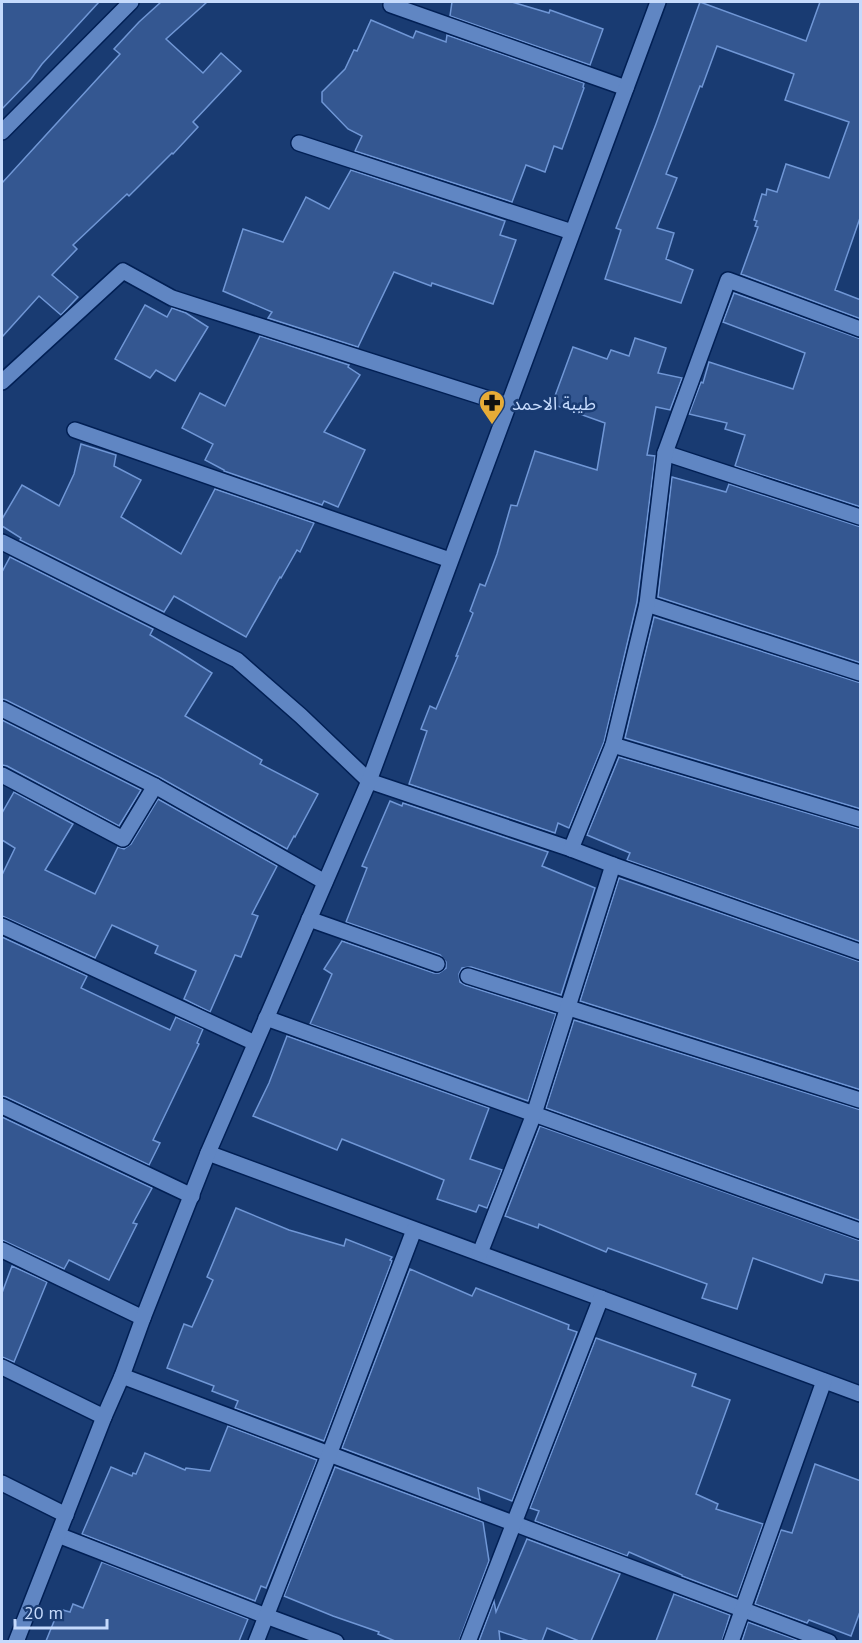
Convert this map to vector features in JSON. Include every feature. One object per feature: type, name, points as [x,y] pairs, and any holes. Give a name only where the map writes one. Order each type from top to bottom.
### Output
[{"type":"street","points":[[2,132],[131,2]]},
{"type":"street","points":[[16,1641],[208,1153],[369,781],[658,2]]},
{"type":"street","points":[[391,5],[626,88]]},
{"type":"street","points":[[299,143],[572,232]]},
{"type":"street","points":[[2,382],[123,271],[172,298],[508,405]]},
{"type":"street","points":[[572,849],[613,745],[647,604],[665,453],[728,280],[861,329]]},
{"type":"street","points":[[75,430],[450,560]]},
{"type":"street","points":[[665,453],[861,517]]},
{"type":"street","points":[[2,542],[237,660],[301,716],[369,781],[572,849],[613,866],[861,952]]},
{"type":"street","points":[[647,604],[861,673]]},
{"type":"street","points":[[2,709],[155,786],[325,882]]},
{"type":"street","points":[[613,745],[861,819]]},
{"type":"street","points":[[2,775],[123,839],[155,786]]},
{"type":"street","points":[[480,1253],[534,1114],[613,866]]},
{"type":"street","points":[[309,919],[437,964]]},
{"type":"street","points":[[2,926],[255,1043]]},
{"type":"street","points":[[468,976],[861,1100]]},
{"type":"street","points":[[266,1018],[861,1231]]},
{"type":"street","points":[[2,1106],[192,1196]]},
{"type":"street","points":[[208,1153],[861,1394]]},
{"type":"street","points":[[256,1641],[414,1230]]},
{"type":"street","points":[[2,1251],[143,1318]]},
{"type":"street","points":[[468,1641],[601,1298]]},
{"type":"street","points":[[2,1367],[104,1417]]},
{"type":"street","points":[[122,1376],[829,1641]]},
{"type":"street","points":[[731,1641],[824,1380]]},
{"type":"street","points":[[2,1483],[66,1515]]},
{"type":"street","points":[[58,1535],[336,1641]]},
{"type":"building","points":[[2,2],[99,2],[2,109]]},
{"type":"building","points":[[161,2],[207,2],[166,39],[203,73],[221,53],[241,71],[193,122],[198,127],[173,154],[73,245],[77,249],[52,275],[78,297],[61,315],[39,296],[2,337],[2,183],[120,54],[114,49]]},
{"type":"building","points":[[452,2],[512,2],[549,13],[550,10],[603,29],[590,65],[450,16]]},
{"type":"building","points":[[700,2],[806,41],[820,2],[861,2],[861,215],[835,290],[861,300],[861,319],[741,274],[758,227],[755,226],[757,221],[754,220],[762,194],[766,195],[767,189],[777,192],[786,164],[829,178],[849,122],[785,100],[794,74],[717,46],[666,174],[677,178],[657,228],[674,233],[666,259],[693,270],[681,303],[605,279],[621,230],[616,228]]},
{"type":"building","points":[[371,20],[413,38],[416,31],[446,42],[447,35],[584,83],[562,149],[554,146],[545,172],[526,165],[512,202],[355,151],[362,136],[348,129],[322,102],[322,92],[345,69],[354,50],[357,51]]},
{"type":"building","points":[[351,170],[505,221],[500,235],[516,240],[493,304],[432,283],[431,286],[394,272],[358,347],[268,318],[272,312],[223,291],[243,229],[283,242],[306,197],[329,209]]},
{"type":"building","points":[[734,293],[861,339],[861,507],[735,466],[745,435],[725,429],[727,423],[689,414],[701,382],[703,383],[709,362],[793,389],[805,353],[723,322]]},
{"type":"building","points":[[145,305],[167,317],[172,308],[186,313],[208,327],[175,381],[156,370],[150,378],[115,359]]},
{"type":"building","points":[[260,336],[349,365],[348,367],[360,375],[324,432],[365,450],[338,507],[324,501],[322,505],[224,471],[205,460],[213,444],[182,428],[200,393],[225,406]]},
{"type":"building","points":[[635,338],[666,348],[658,373],[682,378],[670,410],[656,407],[647,455],[655,456],[637,602],[604,742],[569,828],[558,823],[555,833],[409,784],[427,731],[421,729],[430,706],[436,709],[458,656],[456,656],[473,613],[470,611],[480,584],[485,586],[511,505],[517,506],[535,451],[597,470],[605,423],[552,404],[573,347],[607,359],[611,350],[629,356]]},
{"type":"building","points":[[81,444],[116,455],[114,466],[141,480],[121,517],[181,554],[215,489],[314,523],[300,552],[297,550],[246,637],[174,596],[164,612],[20,540],[21,538],[2,526],[2,519],[22,485],[59,506],[74,474]]},
{"type":"building","points":[[672,477],[726,492],[729,484],[861,527],[861,663],[658,597]]},
{"type":"building","points":[[10,557],[153,629],[150,635],[212,673],[185,716],[262,760],[260,764],[318,794],[287,849],[159,777],[2,699],[2,572]]},
{"type":"building","points":[[654,617],[861,683],[861,809],[625,738]]},
{"type":"building","points":[[2,720],[141,790],[119,826],[2,765]]},
{"type":"building","points":[[619,757],[861,829],[861,942],[627,860],[630,853],[587,835]]},
{"type":"building","points":[[14,792],[73,824],[45,870],[95,894],[118,847],[124,849],[131,844],[158,799],[277,866],[252,914],[258,916],[241,957],[235,955],[210,1012],[184,999],[196,971],[155,953],[158,946],[112,925],[95,958],[2,916],[2,875],[15,848],[2,840],[2,813]]},
{"type":"building","points":[[390,801],[402,806],[403,803],[548,852],[542,866],[595,888],[561,995],[471,967],[462,968],[459,974],[460,982],[465,985],[556,1014],[528,1101],[310,1024],[332,974],[324,969],[342,941],[434,973],[439,973],[446,968],[446,962],[440,955],[346,922],[367,868],[362,866]]},
{"type":"building","points":[[619,878],[861,962],[861,1090],[580,1001]]},
{"type":"building","points":[[2,937],[87,976],[81,988],[170,1030],[176,1017],[203,1029],[197,1043],[199,1044],[153,1140],[160,1143],[149,1165],[2,1096]]},
{"type":"building","points":[[574,1020],[861,1110],[861,1221],[546,1108]]},
{"type":"building","points":[[287,1036],[489,1108],[470,1159],[502,1170],[487,1208],[479,1205],[476,1212],[437,1199],[444,1180],[342,1139],[337,1150],[253,1116],[269,1083]]},
{"type":"building","points":[[2,1117],[152,1188],[133,1223],[137,1224],[109,1280],[69,1260],[64,1269],[2,1240]]},
{"type":"building","points":[[540,1126],[861,1241],[861,1281],[825,1274],[822,1283],[753,1258],[737,1309],[702,1298],[707,1284],[608,1248],[606,1252],[539,1224],[538,1228],[505,1216]]},
{"type":"building","points":[[236,1208],[289,1230],[344,1246],[346,1239],[392,1257],[324,1441],[235,1408],[238,1401],[212,1391],[214,1386],[167,1368],[184,1324],[192,1327],[213,1280],[207,1277]]},
{"type":"building","points":[[12,1266],[47,1282],[14,1362],[2,1357],[2,1293]]},
{"type":"building","points":[[410,1269],[472,1296],[476,1288],[569,1325],[568,1329],[577,1332],[512,1501],[478,1488],[480,1500],[342,1448]]},
{"type":"building","points":[[596,1338],[696,1374],[692,1386],[730,1400],[696,1494],[718,1504],[716,1509],[763,1524],[737,1597],[629,1552],[627,1556],[535,1521],[539,1511],[530,1508]]},
{"type":"building","points":[[228,1426],[317,1460],[266,1588],[261,1586],[255,1601],[82,1534],[111,1467],[132,1476],[133,1473],[136,1474],[145,1453],[185,1470],[186,1468],[210,1471]]},
{"type":"building","points":[[815,1464],[861,1481],[861,1609],[851,1636],[809,1620],[807,1623],[755,1604],[781,1530],[792,1533]]},
{"type":"building","points":[[335,1467],[483,1522],[489,1561],[459,1641],[395,1641],[378,1634],[379,1632],[284,1596]]},
{"type":"building","points":[[527,1539],[620,1574],[591,1641],[579,1641],[547,1628],[542,1641],[529,1641],[499,1631],[500,1641],[479,1641],[494,1601],[496,1612]]},
{"type":"building","points":[[102,1562],[248,1619],[239,1641],[46,1641],[59,1609],[70,1612],[73,1604],[83,1608]]},
{"type":"building","points":[[674,1594],[730,1615],[722,1641],[656,1641]]},
{"type":"building","points":[[748,1622],[800,1641],[742,1641]]},
{"type":"place","name":"طيبة الاحمد","points":[[492,426]]}]
